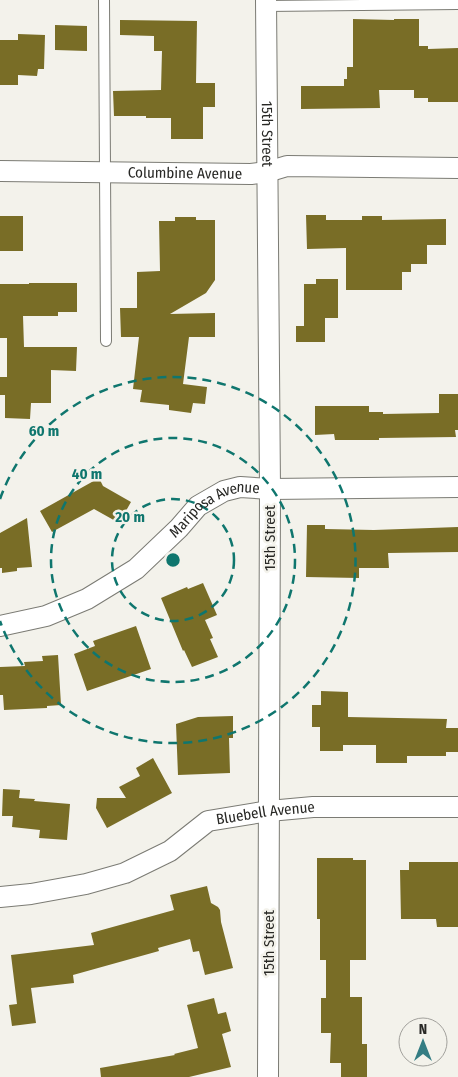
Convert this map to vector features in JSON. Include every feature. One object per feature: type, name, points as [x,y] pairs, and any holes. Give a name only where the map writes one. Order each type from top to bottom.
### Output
[{"type":"street","name":"15th Street","points":[[266,3],[270,489],[268,1077]]},
{"type":"street","name":"Columbine Avenue","points":[[0,171],[251,174],[288,166],[458,168]]},
{"type":"street","name":"Mariposa Avenue","points":[[0,626],[46,616],[87,600],[136,569],[179,528],[198,506],[224,491],[240,487],[270,489],[458,487]]},
{"type":"street","name":"Bluebell Avenue","points":[[0,897],[31,894],[86,884],[125,873],[170,851],[208,821],[269,811],[313,807],[458,807]]},
{"type":"lane","points":[[104,0],[106,341]]},
{"type":"lane","points":[[266,3],[458,4]]},
{"type":"building","points":[[353,19],[419,19],[419,46],[428,46],[428,49],[458,48],[458,102],[428,102],[428,98],[414,98],[414,90],[379,90],[380,108],[301,109],[301,86],[344,86],[344,79],[347,79],[347,67],[353,67]]},
{"type":"building","points":[[120,20],[197,21],[196,83],[215,83],[215,107],[203,107],[203,139],[171,139],[171,118],[114,116],[113,91],[161,90],[162,51],[154,51],[154,36],[120,35]]},
{"type":"building","points":[[55,25],[87,26],[87,51],[55,50]]},
{"type":"building","points":[[18,34],[45,35],[44,69],[38,69],[37,76],[18,75],[18,85],[0,85],[0,40],[18,40]]},
{"type":"building","points":[[306,215],[326,215],[326,220],[362,220],[362,216],[382,216],[382,220],[446,219],[446,245],[427,245],[427,264],[411,264],[411,272],[402,272],[402,290],[346,290],[346,248],[307,249]]},
{"type":"building","points":[[0,216],[23,216],[23,251],[0,251]]},
{"type":"building","points":[[175,217],[196,217],[196,220],[215,220],[215,280],[206,293],[170,314],[215,313],[215,337],[189,337],[183,384],[207,387],[205,404],[193,403],[191,413],[169,410],[169,405],[140,402],[142,390],[133,389],[139,337],[121,337],[120,308],[137,308],[137,272],[160,271],[159,221],[175,221]]},
{"type":"building","points":[[316,279],[338,279],[338,318],[325,318],[325,342],[296,342],[296,326],[304,326],[304,284],[316,284]]},
{"type":"building","points":[[77,283],[77,312],[58,312],[58,316],[23,316],[24,347],[77,347],[76,371],[51,370],[51,403],[31,403],[30,419],[5,418],[5,395],[0,395],[0,377],[7,377],[7,338],[0,338],[0,284]]},
{"type":"building","points":[[439,394],[458,394],[458,430],[455,430],[456,437],[335,440],[334,434],[315,435],[315,406],[369,406],[369,412],[383,412],[383,414],[439,413]]},
{"type":"building","points":[[99,478],[103,486],[131,502],[119,523],[94,509],[52,532],[40,511]]},
{"type":"building","points":[[27,518],[32,567],[17,568],[17,571],[2,573],[2,568],[0,568],[0,533]]},
{"type":"building","points":[[307,525],[325,525],[325,529],[374,530],[458,527],[458,552],[388,553],[389,568],[359,568],[359,578],[306,577]]},
{"type":"building","points":[[203,583],[217,615],[205,620],[213,638],[210,639],[218,657],[192,667],[183,651],[161,598],[187,587],[188,589]]},
{"type":"building","points":[[136,626],[151,669],[87,691],[74,654],[95,646],[93,641]]},
{"type":"building","points":[[58,655],[61,705],[47,706],[47,708],[4,710],[3,695],[0,695],[0,667],[25,666],[24,662],[43,661],[42,656]]},
{"type":"building","points":[[321,691],[348,692],[348,717],[447,719],[446,728],[458,728],[458,752],[446,752],[446,756],[407,756],[407,763],[376,763],[376,745],[343,745],[343,751],[320,751],[320,727],[312,727],[312,705],[321,705]]},
{"type":"building","points":[[233,716],[233,738],[229,738],[230,773],[178,775],[176,724],[198,717]]},
{"type":"building","points":[[153,758],[172,793],[107,828],[96,808],[97,798],[126,798],[119,787],[140,776],[136,768]]},
{"type":"building","points":[[3,789],[20,790],[19,798],[70,804],[67,840],[39,838],[40,830],[12,827],[13,816],[2,816]]},
{"type":"building","points":[[317,858],[366,860],[366,960],[350,960],[350,997],[362,997],[362,1044],[367,1044],[367,1077],[341,1077],[341,1063],[330,1063],[331,1033],[321,1033],[321,998],[326,998],[326,960],[320,960],[320,919],[317,919]]},
{"type":"building","points":[[409,862],[458,862],[458,927],[437,927],[436,919],[401,919],[400,870],[409,870]]},
{"type":"building","points":[[207,886],[211,903],[220,910],[221,922],[233,968],[205,975],[199,951],[193,952],[190,939],[158,948],[159,951],[73,975],[74,983],[31,988],[36,1023],[12,1026],[9,1005],[17,1004],[11,955],[94,945],[91,933],[174,910],[170,895]]},
{"type":"building","points":[[214,998],[218,1014],[226,1012],[231,1031],[222,1034],[231,1067],[189,1077],[101,1077],[100,1068],[175,1055],[198,1048],[187,1005]]}]
